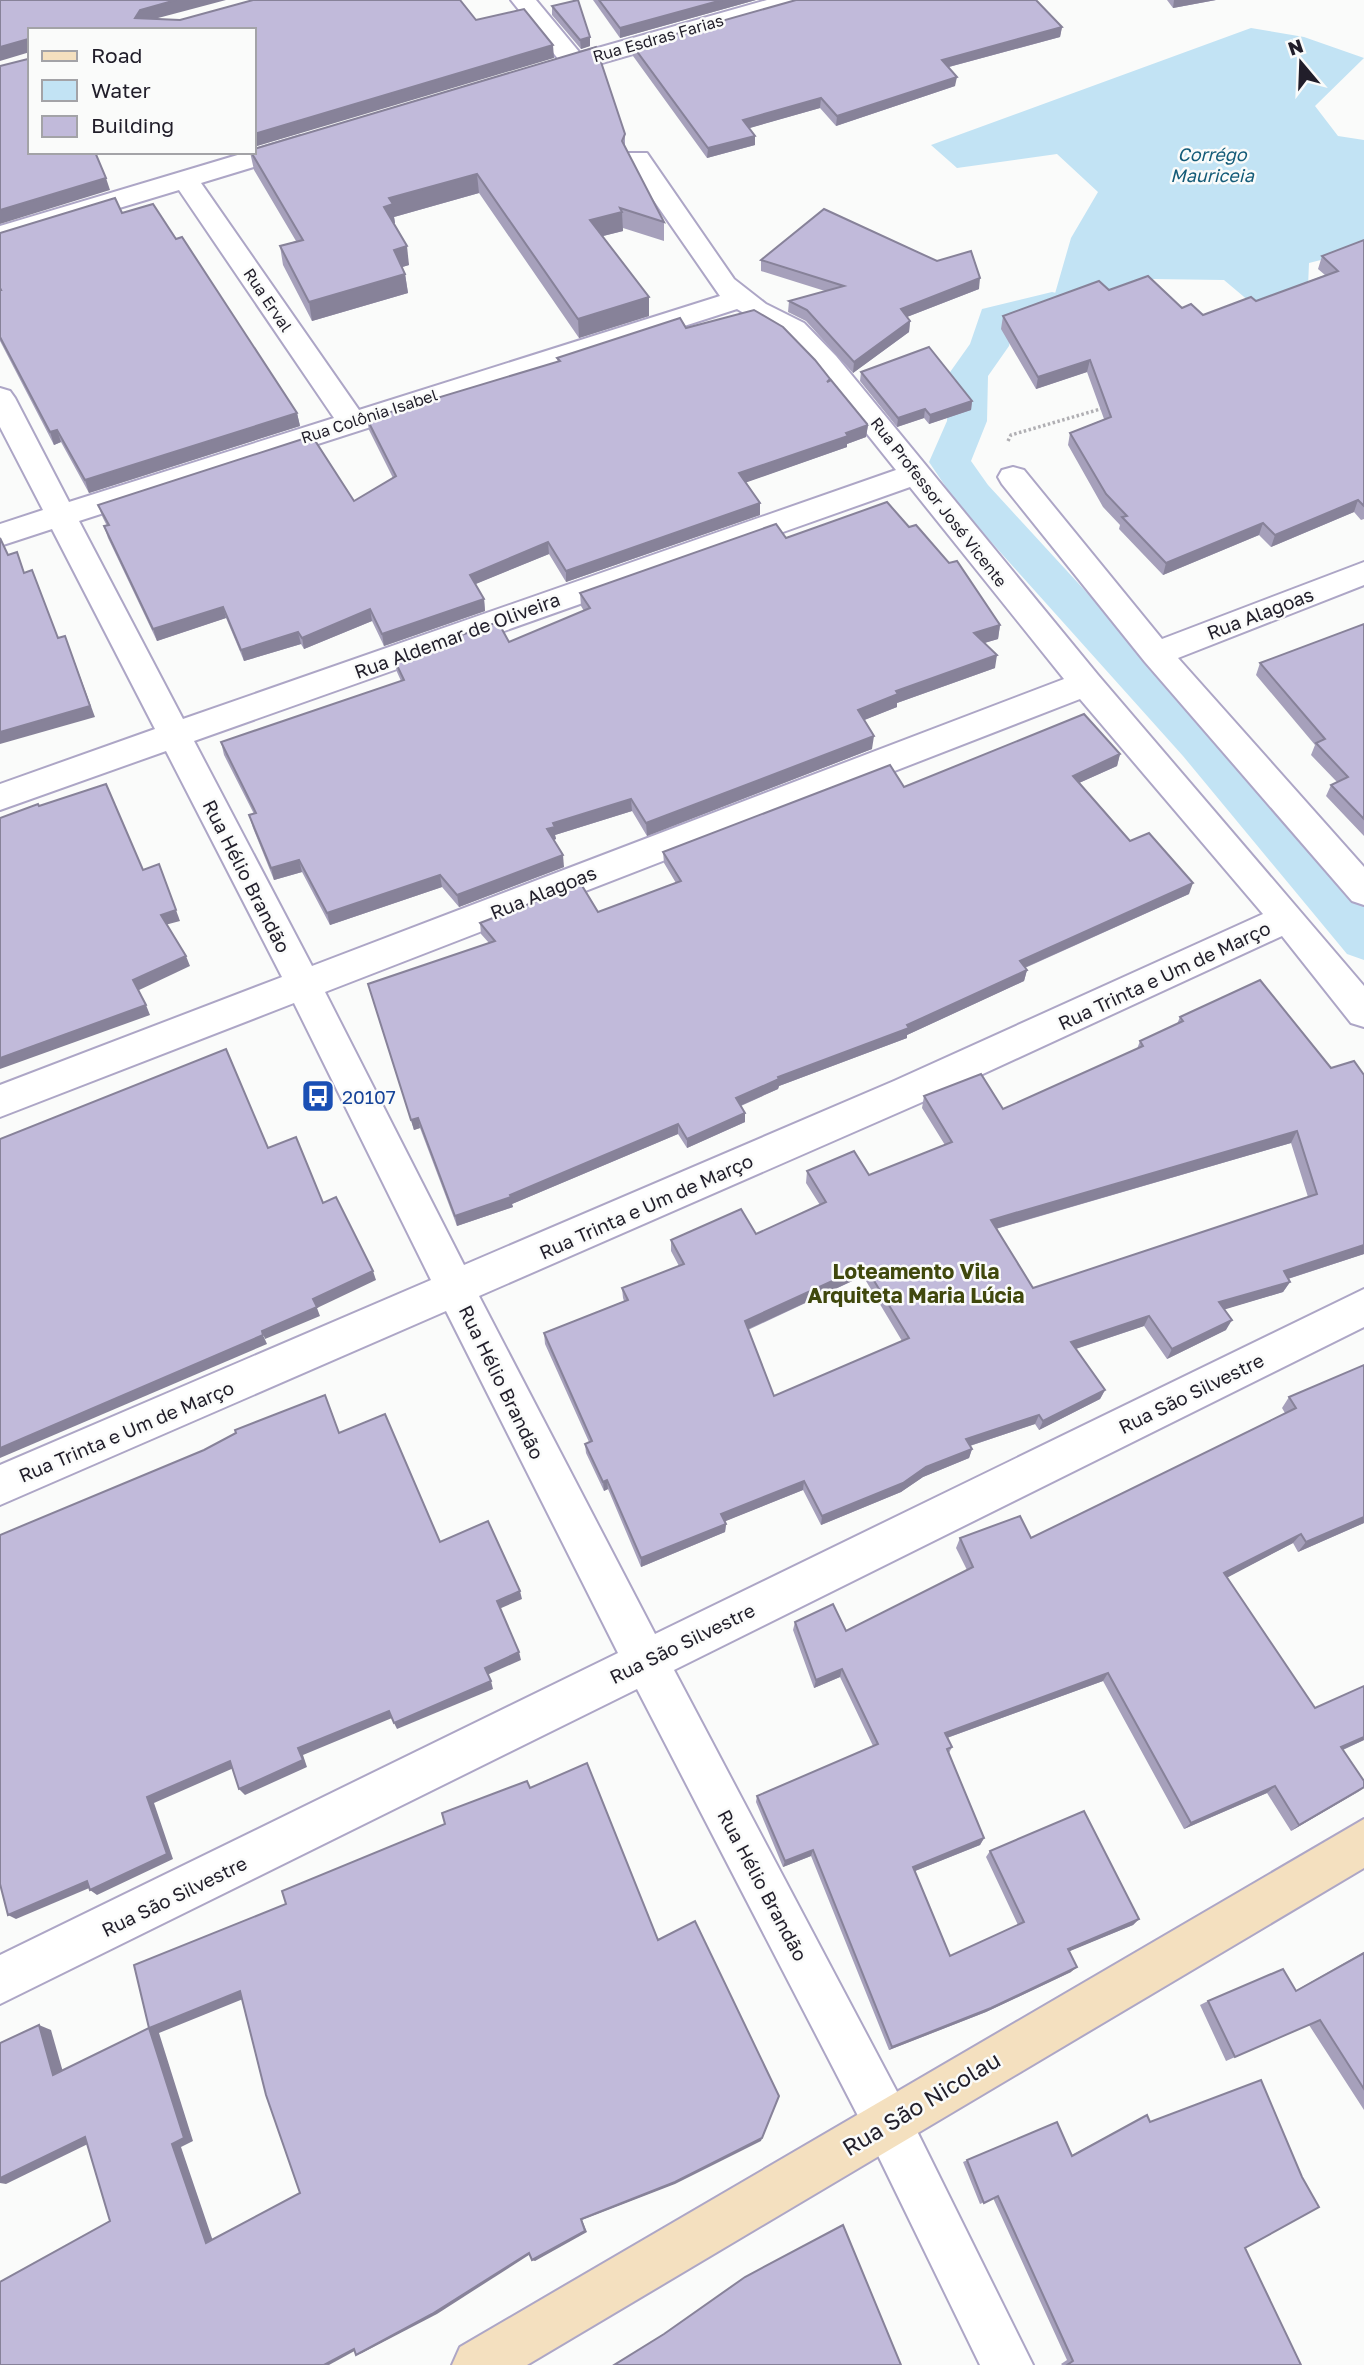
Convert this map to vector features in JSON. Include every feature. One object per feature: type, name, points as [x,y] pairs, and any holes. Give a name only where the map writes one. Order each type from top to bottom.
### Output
[{"type":"main road","name":"Rua São Nicolau","points":[[478,2365],[1364,1842]]},
{"type":"street","points":[[523,0],[574,62]]},
{"type":"street","name":"Rua Esdras Farias","points":[[520,78],[794,0]]},
{"type":"street","points":[[0,235],[319,139]]},
{"type":"street","name":"Rua Professor José Vicente","points":[[638,159],[712,269],[739,299],[794,330],[855,397],[1086,684],[1288,918],[1364,1012]]},
{"type":"street","name":"Rua Erval","points":[[186,178],[351,421]]},
{"type":"street","name":"Rua Colônia Isabel","points":[[0,535],[739,299]]},
{"type":"street","name":"Rua Hélio Brandão","points":[[0,398],[304,986],[646,1661],[887,2122],[1007,2365]]},
{"type":"street","name":"Rua Aldemar de Oliveira","points":[[0,797],[915,474]]},
{"type":"street","points":[[1013,477],[1156,654],[1364,890]]},
{"type":"street","name":"Rua Alagoas","points":[[1156,654],[1364,573]]},
{"type":"street","name":"Rua Alagoas","points":[[0,1101],[304,986],[688,834],[1086,684]]},
{"type":"street","name":"Rua Trinta e Um de Março","points":[[0,1485],[456,1290],[907,1092],[1288,918]]},
{"type":"street","name":"Rua São Silvestre","points":[[0,1980],[1364,1307]]},
{"type":"path","points":[[1013,477],[1003,451],[1011,435],[1112,405]]},
{"type":"water","name":"Corrégo Mauriceia","points":[[1251,28],[1304,37],[1364,58],[1315,106],[1338,136],[1364,140],[1364,249],[1309,263],[1308,287],[1256,307],[1224,280],[1153,279],[1052,304],[1071,238],[1098,192],[1057,154],[957,168],[931,145]]},
{"type":"building","points":[[0,0],[176,0],[140,10],[135,18],[180,20],[253,0],[460,0],[476,20],[524,9],[553,45],[256,133],[256,28],[28,28],[28,39],[0,47]]},
{"type":"building","points":[[578,0],[590,37],[580,40],[552,6]]},
{"type":"building","points":[[599,0],[722,0],[620,28]]},
{"type":"building","points":[[796,0],[1036,0],[1062,27],[942,60],[957,77],[837,116],[821,98],[743,120],[755,136],[708,148],[633,46]]},
{"type":"building","points":[[596,47],[625,134],[622,141],[664,222],[620,208],[622,212],[590,220],[649,297],[578,319],[477,174],[389,198],[393,204],[384,207],[407,246],[394,250],[405,274],[309,302],[280,246],[303,240],[252,154],[256,154],[256,148]]},
{"type":"building","points":[[28,59],[28,154],[96,154],[106,178],[0,210],[0,66]]},
{"type":"building","points":[[115,198],[122,213],[153,204],[176,239],[182,237],[297,413],[85,480],[57,430],[50,432],[0,337],[0,233]]},
{"type":"building","points":[[824,209],[937,261],[971,251],[980,278],[901,309],[910,321],[854,362],[807,310],[789,301],[844,286],[761,260]]},
{"type":"building","points":[[1364,240],[1364,506],[1358,500],[1275,535],[1263,523],[1166,563],[1122,517],[1127,516],[1106,494],[1070,433],[1111,417],[1090,360],[1038,377],[1003,316],[1099,281],[1109,290],[1148,276],[1182,308],[1191,304],[1203,315],[1251,297],[1256,301],[1338,271],[1322,256]]},
{"type":"building","points":[[754,310],[783,327],[815,360],[830,379],[827,382],[831,380],[868,425],[846,433],[848,436],[739,473],[760,503],[566,571],[548,542],[470,575],[484,599],[382,634],[370,609],[302,638],[298,632],[241,650],[223,607],[153,629],[104,526],[109,525],[98,505],[312,436],[354,501],[396,476],[367,419],[560,361],[557,358],[680,318],[686,328]]},
{"type":"building","points":[[929,347],[972,401],[930,415],[925,409],[898,418],[861,372]]},
{"type":"building","points":[[887,502],[909,527],[916,525],[949,563],[957,561],[1000,625],[974,633],[997,655],[896,691],[898,694],[858,710],[874,736],[646,823],[631,799],[553,823],[555,827],[547,829],[563,855],[457,895],[440,875],[327,913],[299,860],[271,868],[249,815],[256,813],[221,742],[404,680],[394,659],[498,622],[509,642],[590,608],[580,593],[776,524],[786,538]]},
{"type":"building","points":[[0,538],[8,555],[17,552],[24,573],[32,570],[58,638],[65,636],[90,706],[0,732]]},
{"type":"building","points":[[1364,624],[1364,819],[1331,785],[1348,777],[1316,743],[1325,739],[1260,663]]},
{"type":"building","points":[[1084,714],[1120,754],[1073,776],[1130,841],[1149,833],[1193,883],[1020,961],[1027,970],[907,1025],[909,1028],[778,1077],[779,1079],[736,1098],[745,1113],[687,1139],[678,1124],[510,1195],[511,1197],[455,1216],[418,1118],[411,1120],[368,984],[495,941],[480,923],[581,884],[598,912],[681,881],[663,852],[890,765],[904,787]]},
{"type":"building","points":[[106,784],[143,870],[159,864],[176,910],[161,915],[186,956],[133,980],[146,1005],[0,1058],[0,818]]},
{"type":"building","points":[[1260,980],[1331,1068],[1354,1061],[1364,1075],[1364,1245],[1284,1271],[1290,1282],[1219,1302],[1232,1320],[1172,1349],[1149,1316],[1071,1342],[1105,1390],[1043,1421],[1039,1415],[966,1439],[972,1449],[926,1467],[903,1483],[822,1516],[804,1481],[721,1514],[726,1524],[641,1558],[607,1480],[603,1482],[585,1444],[592,1441],[544,1333],[628,1300],[622,1288],[684,1264],[671,1240],[741,1209],[756,1234],[826,1202],[807,1171],[854,1151],[869,1175],[952,1142],[924,1096],[981,1074],[1003,1109],[1143,1046],[1140,1041],[1183,1021],[1180,1017]],"holes":[[[1297,1131],[1317,1194],[1033,1288],[991,1220]],[[865,1266],[909,1338],[774,1396],[745,1321]]]},
{"type":"building","points":[[226,1049],[268,1148],[296,1137],[323,1203],[336,1197],[373,1271],[313,1299],[317,1307],[262,1331],[263,1335],[0,1448],[0,1139]]},
{"type":"building","points":[[1364,1365],[1364,1517],[1306,1542],[1301,1534],[1224,1573],[1315,1708],[1364,1686],[1364,1737],[1341,1747],[1364,1781],[1364,1787],[1299,1825],[1275,1786],[1191,1823],[1108,1673],[945,1733],[952,1747],[947,1749],[984,1838],[913,1867],[950,1956],[1024,1922],[990,1851],[1084,1811],[1139,1919],[1068,1949],[1077,1967],[991,2008],[892,2047],[813,1850],[785,1861],[757,1796],[878,1744],[842,1669],[816,1680],[795,1622],[833,1604],[846,1631],[973,1567],[960,1538],[1020,1516],[1031,1538],[1296,1408],[1289,1397]]},
{"type":"building","points":[[325,1395],[339,1433],[385,1414],[440,1542],[488,1521],[520,1591],[497,1601],[519,1652],[485,1668],[491,1681],[394,1723],[389,1711],[298,1748],[303,1760],[239,1789],[230,1761],[147,1797],[167,1854],[90,1890],[87,1881],[8,1915],[0,1884],[0,1535],[204,1450],[236,1433],[235,1430]]},
{"type":"building","points":[[587,1763],[658,1940],[695,1921],[779,2096],[762,2138],[675,2182],[581,2219],[585,2231],[532,2260],[529,2253],[432,2314],[356,2355],[354,2349],[324,2365],[0,2365],[0,2282],[110,2221],[85,2137],[0,2178],[0,2043],[39,2025],[53,2075],[149,2028],[134,1965],[286,1904],[282,1891],[445,1824],[442,1813],[527,1781],[530,1788]],"holes":[[[240,1991],[266,2095],[300,2193],[206,2243],[172,2144],[184,2138],[149,2028]]]},
{"type":"building","points":[[1364,1953],[1364,2089],[1320,2020],[1235,2057],[1208,2001],[1283,1969],[1296,1991]]},
{"type":"building","points":[[1261,2080],[1302,2177],[1319,2207],[1245,2248],[1301,2365],[1067,2365],[1073,2361],[998,2196],[984,2203],[967,2160],[1057,2122],[1072,2156],[1147,2115],[1150,2122]]},
{"type":"building","points":[[843,2225],[901,2365],[614,2365],[664,2334],[745,2277]]},
{"type":"waterway","points":[[1052,304],[996,318],[989,346],[968,375],[967,421],[950,462],[973,495],[1199,744],[1364,940]]},
{"type":"place","name":"20107","points":[[318,1096]]},
{"type":"district","name":"Loteamento Vila Arquiteta Maria Lúcia","points":[[916,1283]]}]
